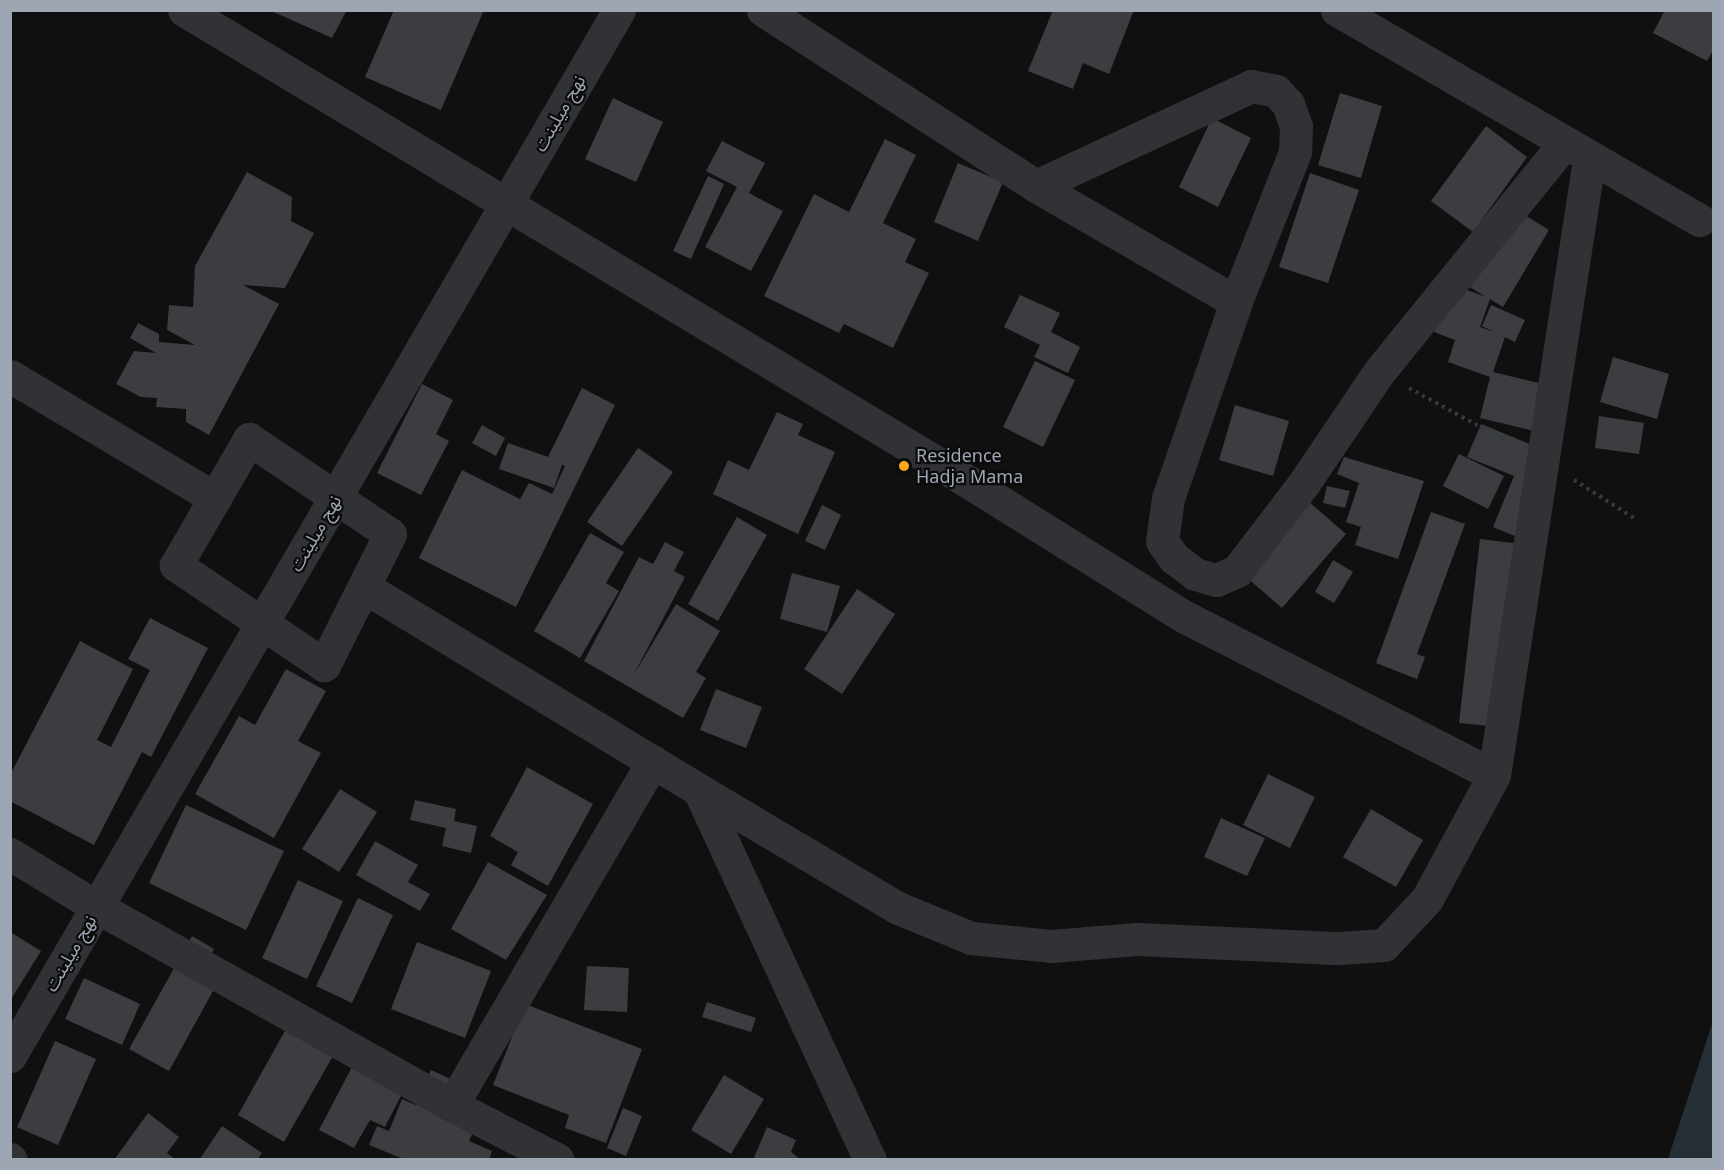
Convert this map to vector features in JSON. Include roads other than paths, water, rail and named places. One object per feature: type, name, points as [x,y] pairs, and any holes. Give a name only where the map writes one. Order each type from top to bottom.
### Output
[{"type":"street","points":[[184,10],[507,203],[1185,617],[1494,775]]},
{"type":"street","name":"نهج ميلينت","points":[[10,1056],[619,10]]},
{"type":"street","points":[[763,10],[1036,186],[1236,302]]},
{"type":"street","points":[[1337,10],[1576,152],[1699,220]]},
{"type":"street","points":[[1036,186],[1220,98],[1251,86],[1276,91],[1288,104],[1296,126],[1294,152],[1236,302],[1168,498],[1162,541],[1174,558],[1195,574],[1216,580],[1237,571],[1304,483],[1379,372],[1576,152]]},
{"type":"street","points":[[364,587],[898,908],[971,939],[1051,946],[1137,939],[1339,948],[1384,945],[1427,899],[1494,775],[1576,152]]},
{"type":"street","points":[[10,376],[215,498]]},
{"type":"street","points":[[249,439],[336,498],[390,534],[324,665],[176,565],[249,439]]},
{"type":"street","points":[[452,1106],[652,761]]},
{"type":"street","points":[[699,790],[870,1160]]},
{"type":"street","points":[[741,879],[745,857],[777,836]]},
{"type":"street","points":[[10,854],[97,907],[452,1106],[558,1160]]},
{"type":"place","name":"Residence Hadja Mama","points":[[904,466]]}]
